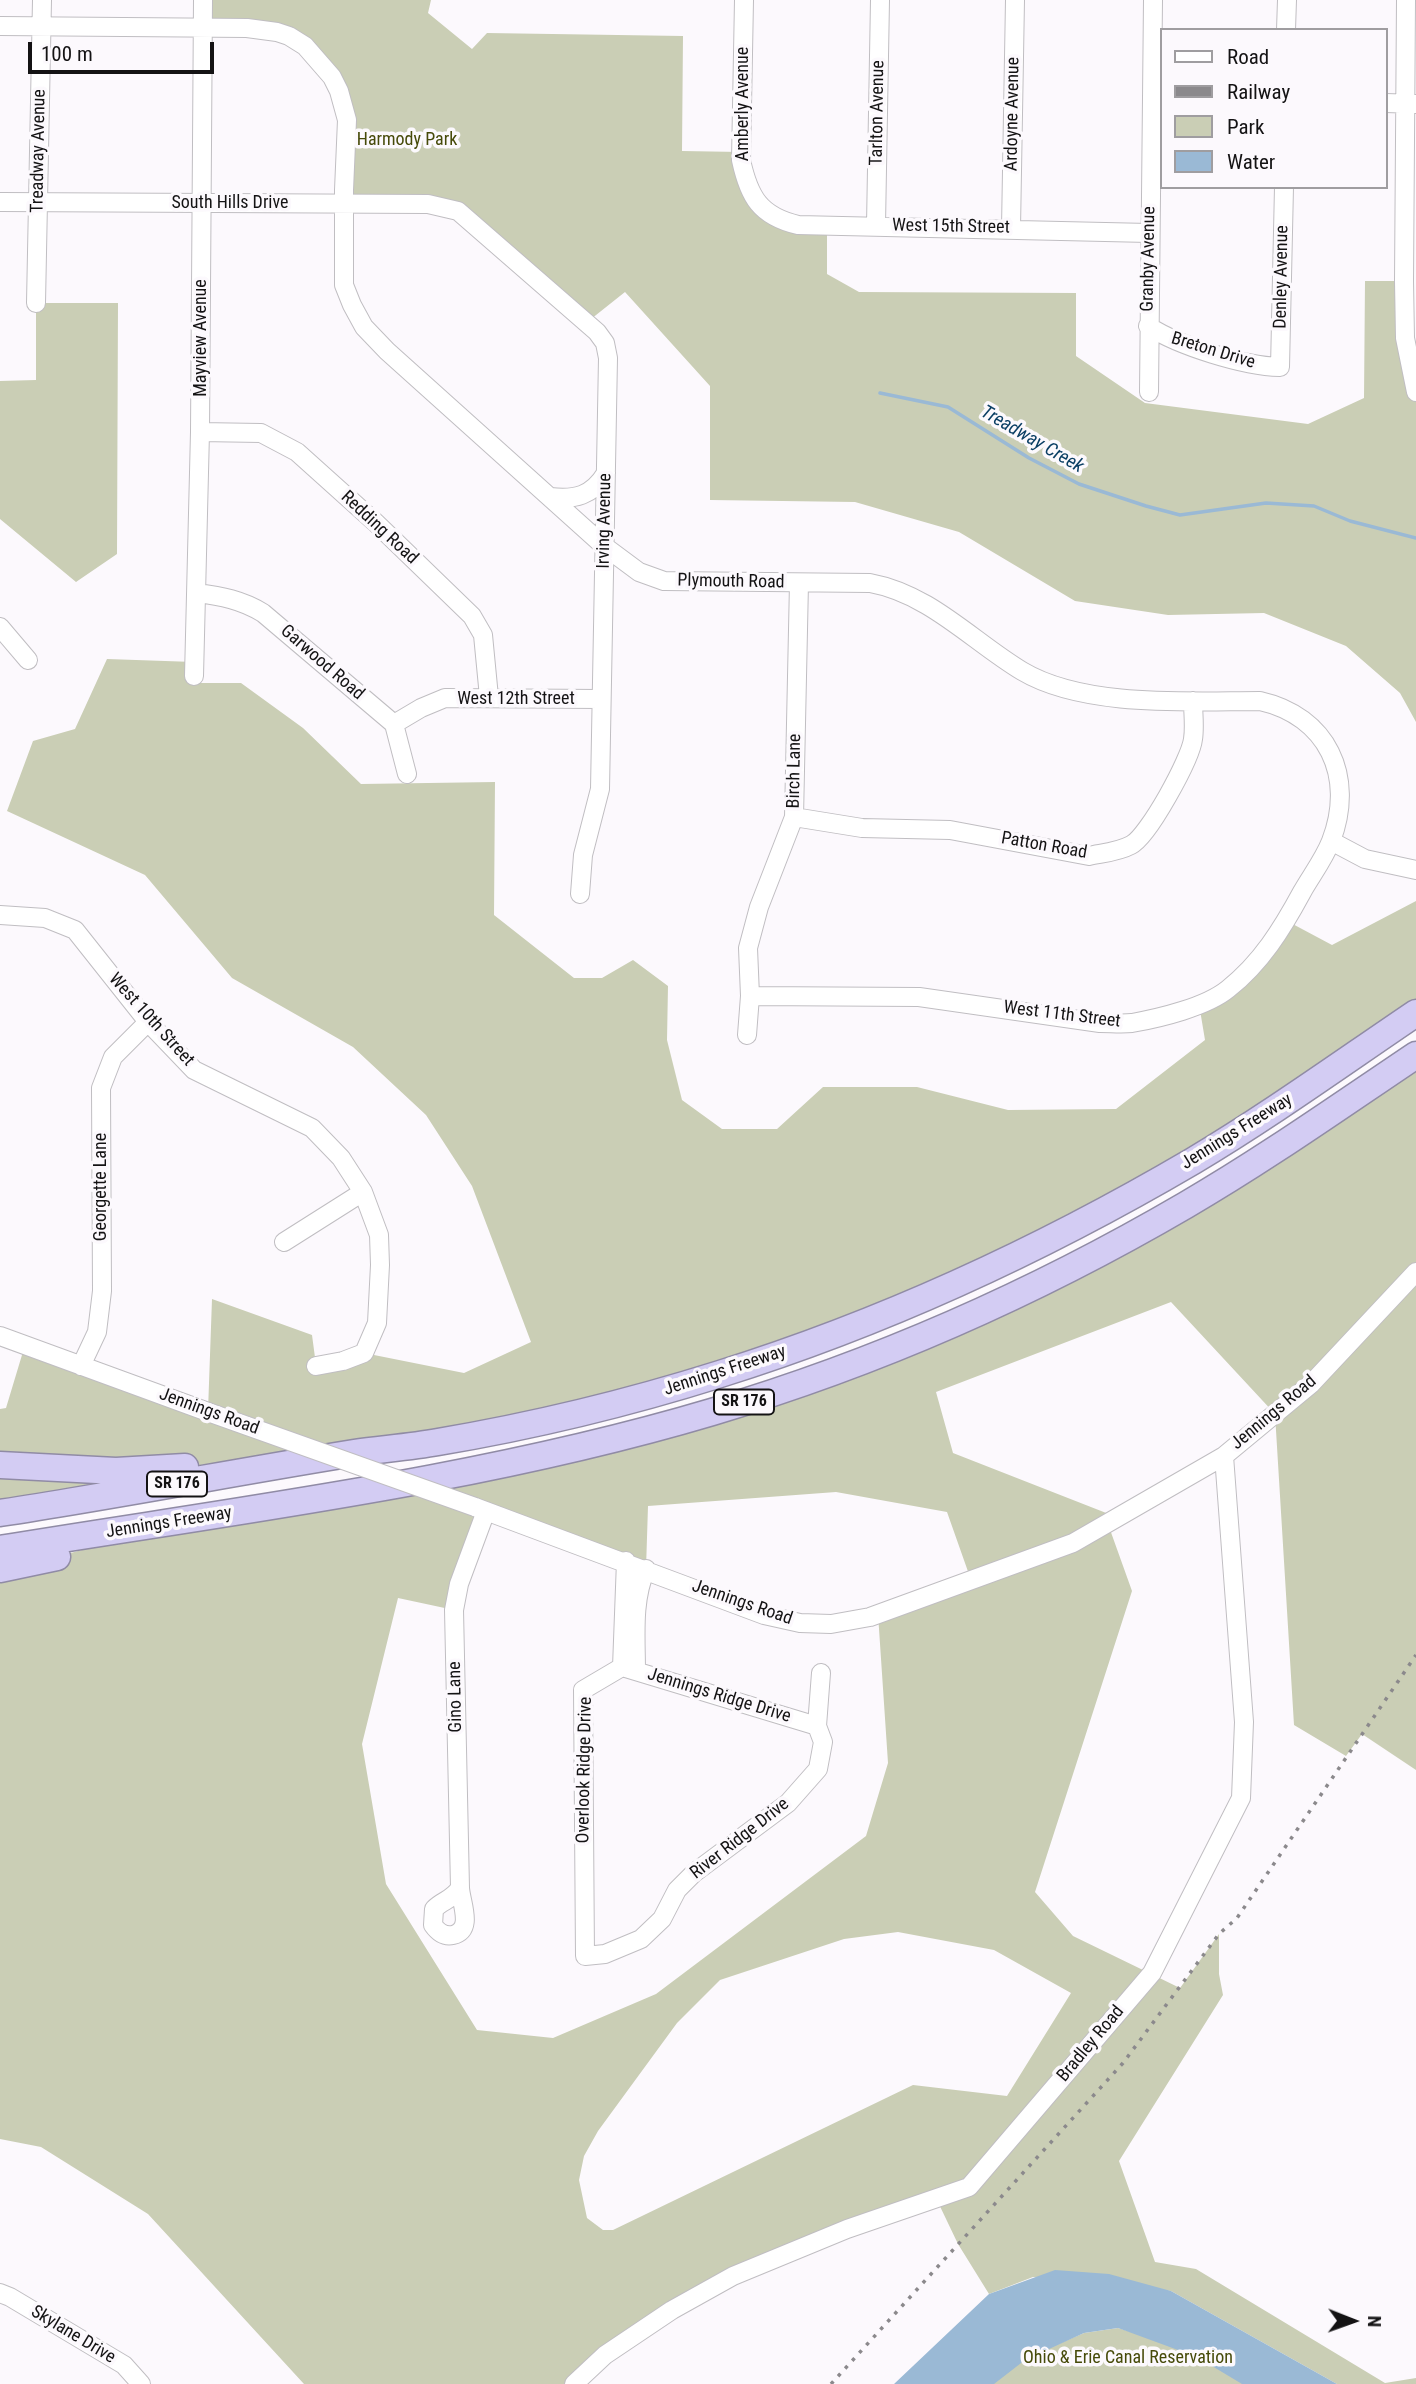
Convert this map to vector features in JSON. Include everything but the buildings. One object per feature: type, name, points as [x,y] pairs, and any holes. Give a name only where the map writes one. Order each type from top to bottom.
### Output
[{"type":"highway","name":"Jennings Freeway","points":[[0,1513],[355,1453],[437,1442],[611,1405],[721,1374],[894,1311],[969,1279],[1068,1231],[1255,1122],[1416,1013]]},
{"type":"highway","name":"Jennings Freeway","points":[[0,1549],[489,1468],[713,1412],[847,1367],[966,1318],[1135,1234],[1291,1140],[1416,1055]]},
{"type":"highway","points":[[0,1465],[116,1471],[151,1470],[274,1457],[355,1453]]},
{"type":"highway","points":[[0,1569],[63,1555],[174,1522]]},
{"type":"street","name":"Treadway Avenue","points":[[36,303],[42,0]]},
{"type":"street","name":"Mayview Avenue","points":[[194,676],[200,432],[203,0]]},
{"type":"street","name":"Amberly Avenue","points":[[744,0],[741,160],[747,186],[758,205]]},
{"type":"street","name":"Tarlton Avenue","points":[[876,225],[880,0]]},
{"type":"street","name":"Ardoyne Avenue","points":[[1011,228],[1014,0]]},
{"type":"street","name":"Granby Avenue","points":[[1149,392],[1153,0]]},
{"type":"street","points":[[1286,28],[1287,0]]},
{"type":"street","points":[[1406,0],[1410,104],[1410,254],[1405,338],[1416,392]]},
{"type":"street","name":"Plymouth Road","points":[[0,26],[247,28],[289,36],[305,46],[331,77],[347,120],[344,285],[364,327],[387,351],[604,546],[639,572],[664,581],[870,583],[903,591],[1024,672],[1065,688],[1112,697],[1259,701],[1279,706],[1297,714],[1318,734],[1332,755],[1340,779],[1339,806],[1331,841]]},
{"type":"street","points":[[1388,103],[1410,104]]},
{"type":"street","name":"Denley Avenue","points":[[1280,366],[1284,189]]},
{"type":"street","name":"South Hills Drive","points":[[0,202],[428,204],[458,211]]},
{"type":"street","name":"West 15th Street","points":[[758,205],[781,221],[798,225],[1149,233]]},
{"type":"street","name":"Irving Avenue","points":[[458,211],[597,332],[605,343],[608,358],[600,789],[583,855],[580,894]]},
{"type":"street","name":"Breton Drive","points":[[1148,326],[1163,336],[1243,362],[1280,366]]},
{"type":"street","name":"Redding Road","points":[[200,432],[261,433],[297,452],[376,523],[472,616],[483,635],[489,698]]},
{"type":"street","points":[[550,497],[566,499],[587,494],[600,484],[606,473]]},
{"type":"street","name":"Birch Lane","points":[[747,1035],[750,996],[748,948],[759,906],[794,817],[799,583]]},
{"type":"street","name":"Garwood Road","points":[[197,593],[219,595],[263,612],[394,724]]},
{"type":"street","points":[[0,627],[28,660]]},
{"type":"street","name":"West 12th Street","points":[[394,724],[445,698],[601,699]]},
{"type":"street","name":"Patton Road","points":[[794,817],[862,828],[950,830],[1089,856],[1112,852],[1134,844],[1150,826],[1182,767],[1193,739],[1193,701]]},
{"type":"street","points":[[394,724],[407,774]]},
{"type":"street","points":[[1331,841],[1365,859],[1416,870]]},
{"type":"street","name":"West 11th Street","points":[[750,996],[919,996],[1100,1023],[1130,1023],[1163,1016],[1199,1004],[1226,991],[1254,966],[1278,936],[1331,841]]},
{"type":"street","name":"West 10th Street","points":[[0,915],[45,918],[75,930],[148,1022],[194,1070],[312,1128],[341,1158],[363,1192],[379,1234],[377,1323],[364,1353],[343,1361],[316,1366]]},
{"type":"street","name":"Georgette Lane","points":[[81,1366],[97,1332],[102,1291],[101,1088],[113,1057],[148,1022]]},
{"type":"street","points":[[285,1242],[363,1192]]},
{"type":"street","name":"Jennings Road","points":[[0,1336],[626,1561],[764,1615],[800,1623],[831,1624],[870,1618],[1073,1543],[1224,1456],[1311,1384],[1416,1272]]},
{"type":"street","name":"Bradley Road","points":[[574,2384],[605,2355],[672,2310],[733,2276],[847,2229],[969,2187],[1152,1973],[1241,1798],[1244,1722],[1224,1456]]},
{"type":"street","name":"Gino Lane","points":[[460,1888],[454,1610],[458,1584],[480,1509]]},
{"type":"street","points":[[626,1561],[629,1669]]},
{"type":"street","points":[[629,1669],[639,1586],[646,1569]]},
{"type":"street","name":"Jennings Ridge Drive","points":[[629,1669],[817,1726]]},
{"type":"street","name":"Overlook Ridge Drive","points":[[584,1956],[583,1690],[629,1669]]},
{"type":"street","name":"River Ridge Drive","points":[[584,1956],[605,1954],[641,1939],[662,1919],[677,1890],[694,1873],[788,1803],[818,1769],[822,1742],[817,1726],[821,1673]]},
{"type":"street","name":"Skylane Drive","points":[[0,2293],[124,2365],[141,2384]]},
{"type":"green space","name":"Harmody Park","points":[[203,0],[431,0],[428,13],[472,49],[487,33],[683,36],[682,151],[741,152],[758,205],[827,225],[827,274],[859,292],[1076,293],[1076,356],[1145,403],[1308,424],[1364,398],[1365,281],[1404,281],[1416,392],[1416,722],[1400,693],[1346,646],[1264,613],[1168,615],[1075,601],[959,532],[855,502],[710,500],[710,386],[625,292],[586,323],[458,211],[344,203],[339,91],[289,36],[203,29]]},
{"type":"green space","points":[[36,303],[118,303],[117,554],[76,582],[0,519],[0,381],[36,380]]},
{"type":"green space","points":[[107,659],[194,662],[194,683],[241,683],[303,728],[361,784],[495,782],[494,915],[574,978],[602,978],[633,960],[668,986],[667,1040],[682,1100],[722,1129],[777,1129],[823,1087],[917,1087],[1008,1110],[1116,1109],[1205,1040],[1199,1004],[1226,991],[1287,921],[1332,945],[1416,901],[1416,1013],[1284,1103],[969,1279],[611,1405],[188,1467],[111,1496],[0,1513],[0,1409],[6,1408],[25,1345],[208,1411],[212,1299],[312,1335],[316,1365],[364,1353],[464,1373],[531,1342],[472,1186],[426,1115],[353,1047],[232,978],[145,875],[7,811],[33,741],[75,729]]},
{"type":"green space","points":[[1416,1055],[1416,1770],[1362,1734],[1346,1756],[1294,1725],[1275,1414],[1171,1302],[936,1392],[953,1453],[1119,1518],[1108,1524],[1132,1591],[1035,1892],[1073,1936],[1180,1988],[1219,1934],[1219,1974],[1223,1995],[1119,2161],[1155,2262],[1196,2269],[1385,2383],[1416,2378],[1416,2384],[1337,2384],[1171,2291],[1033,2277],[989,2294],[958,2244],[936,2198],[733,2276],[574,2384],[304,2384],[148,2214],[41,2147],[0,2139],[0,1569],[112,1542],[667,1425],[1051,1278]],"holes":[[[836,1492],[947,1512],[971,1580],[878,1614],[888,1763],[866,1836],[656,1994],[553,2038],[477,2030],[386,1884],[362,1744],[398,1598],[454,1610],[487,1511],[646,1569],[648,1506]],[[898,1932],[994,1950],[1071,1993],[1007,2096],[913,2085],[613,2230],[603,2230],[587,2218],[579,2180],[584,2156],[598,2131],[677,2023],[720,1980],[844,1939]]]},
{"type":"green space","name":"Ohio & Erie Canal Reservation","points":[[1118,2328],[1206,2355],[1243,2384],[977,2384],[991,2373],[1084,2333]]},
{"type":"water","points":[[1055,2270],[1109,2274],[1171,2291],[1337,2384],[1242,2384],[1197,2357],[1118,2328],[1084,2333],[1025,2360],[994,2384],[894,2384],[989,2294]]},
{"type":"waterway","name":"Treadway Creek","points":[[880,393],[948,407],[1029,458],[1079,484],[1146,506],[1180,515],[1266,503],[1314,506],[1350,521],[1416,538]]},
{"type":"railway","points":[[831,2384],[1123,2063],[1219,1934],[1237,1918],[1416,1655]]}]
